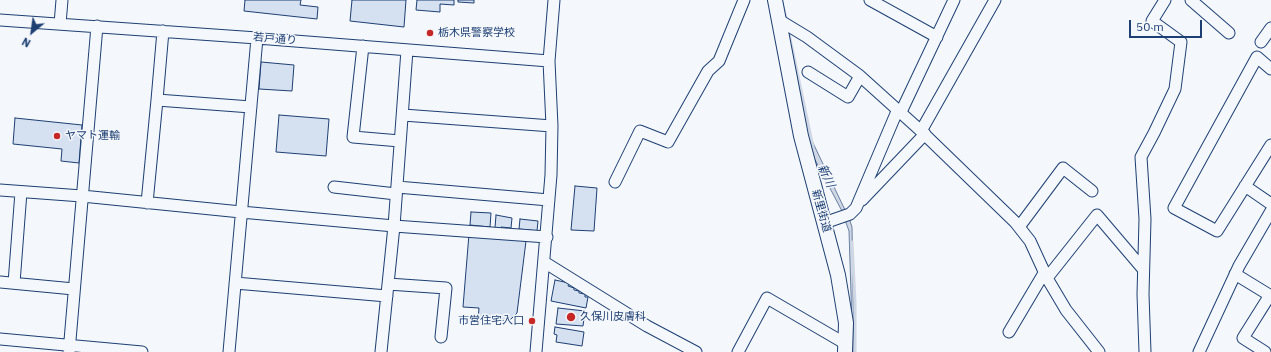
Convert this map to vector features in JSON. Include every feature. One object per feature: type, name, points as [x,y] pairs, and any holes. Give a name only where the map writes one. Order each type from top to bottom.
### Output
[{"type":"main road","name":"新里街道","points":[[775,0],[784,23],[801,136],[838,274],[846,323],[846,348]]},
{"type":"street","points":[[60,24],[62,0]]},
{"type":"street","points":[[536,352],[549,200],[552,126],[549,61],[554,0]]},
{"type":"street","points":[[615,182],[640,131],[668,142],[708,71],[719,61],[744,0]]},
{"type":"street","points":[[870,0],[937,37]]},
{"type":"street","points":[[849,213],[954,0]]},
{"type":"street","points":[[824,223],[849,213],[923,133],[995,0]]},
{"type":"street","points":[[1145,352],[1143,269],[1145,219],[1141,157],[1175,89],[1181,42],[1152,21],[1165,0]]},
{"type":"street","points":[[1191,0],[1229,33]]},
{"type":"street","name":"若戸通り","points":[[0,20],[97,26],[549,61]]},
{"type":"street","points":[[784,23],[807,37],[860,76],[923,133],[1019,227],[1030,241],[1046,276],[1066,310],[1096,351]]},
{"type":"street","points":[[69,348],[97,26]]},
{"type":"street","points":[[1261,42],[1271,28]]},
{"type":"street","points":[[146,203],[163,31]]},
{"type":"street","points":[[229,352],[257,38]]},
{"type":"street","points":[[363,46],[353,137],[400,141]]},
{"type":"street","points":[[381,352],[394,226],[407,50]]},
{"type":"street","points":[[1271,69],[1257,57],[1174,208],[1216,232],[1271,145]]},
{"type":"street","points":[[808,72],[848,97],[860,76]]},
{"type":"street","points":[[157,100],[251,107]]},
{"type":"street","points":[[403,114],[552,126]]},
{"type":"street","points":[[1019,227],[1063,168],[1092,191]]},
{"type":"street","points":[[1245,186],[1271,204]]},
{"type":"street","points":[[334,187],[549,200]]},
{"type":"street","points":[[0,190],[82,196],[394,226],[546,237]]},
{"type":"street","points":[[14,283],[21,192]]},
{"type":"street","points":[[1199,352],[1235,274],[1267,227],[1271,211]]},
{"type":"street","points":[[1009,332],[1046,276],[1097,216],[1143,269]]},
{"type":"street","points":[[544,262],[647,326],[696,352]]},
{"type":"street","points":[[1235,274],[1270,296],[1243,338],[1265,352]]},
{"type":"street","points":[[0,282],[74,289]]},
{"type":"street","points":[[235,282],[387,296]]},
{"type":"street","points":[[388,284],[446,288],[442,337]]},
{"type":"street","points":[[738,352],[767,298],[846,348]]},
{"type":"street","points":[[0,339],[69,348],[142,352]]},
{"type":"water","points":[[813,143],[846,212],[843,213],[813,156],[808,144]]},
{"type":"water","points":[[849,218],[852,227],[854,352],[851,352],[852,325],[849,231],[845,220]]},
{"type":"building","points":[[245,0],[301,0],[300,5],[318,7],[317,19],[244,11]]},
{"type":"building","points":[[352,0],[406,0],[404,27],[350,21]]},
{"type":"building","points":[[417,0],[454,0],[454,5],[440,4],[440,12],[416,10]]},
{"type":"building","points":[[458,0],[474,0],[474,3],[458,2]]},
{"type":"building","points":[[261,62],[294,65],[292,91],[259,89]]},
{"type":"building","points":[[279,115],[329,119],[326,156],[276,152]]},
{"type":"building","points":[[15,118],[82,125],[79,163],[61,161],[62,149],[13,144]]},
{"type":"building","points":[[575,186],[597,188],[594,231],[571,230]]},
{"type":"building","points":[[471,212],[491,213],[490,227],[470,225]]},
{"type":"building","points":[[496,215],[512,218],[511,228],[495,228]]},
{"type":"building","points":[[520,219],[538,221],[537,231],[519,229]]},
{"type":"building","points":[[469,234],[526,241],[517,313],[509,321],[478,320],[479,308],[463,307]]},
{"type":"building","points":[[555,280],[569,283],[568,286],[579,291],[579,293],[585,294],[585,297],[588,297],[586,308],[551,301]]},
{"type":"building","name":"久保川皮膚科","points":[[558,308],[585,311],[583,326],[556,324]]},
{"type":"building","points":[[555,327],[584,332],[582,346],[556,342],[557,335],[554,334]]},
{"type":"waterway","name":"新川","points":[[782,2],[787,22]]},
{"type":"waterway","name":"新川","points":[[788,29],[813,147]]},
{"type":"waterway","name":"新川","points":[[852,242],[855,302],[855,352]]},
{"type":"place","name":"栃木県警察学校","points":[[430,33]]},
{"type":"place","name":"ヤマト運輸","points":[[57,136]]},
{"type":"place","name":"久保川皮膚科","points":[[571,317]]},
{"type":"place","name":"市営住宅入口","points":[[532,321]]}]
